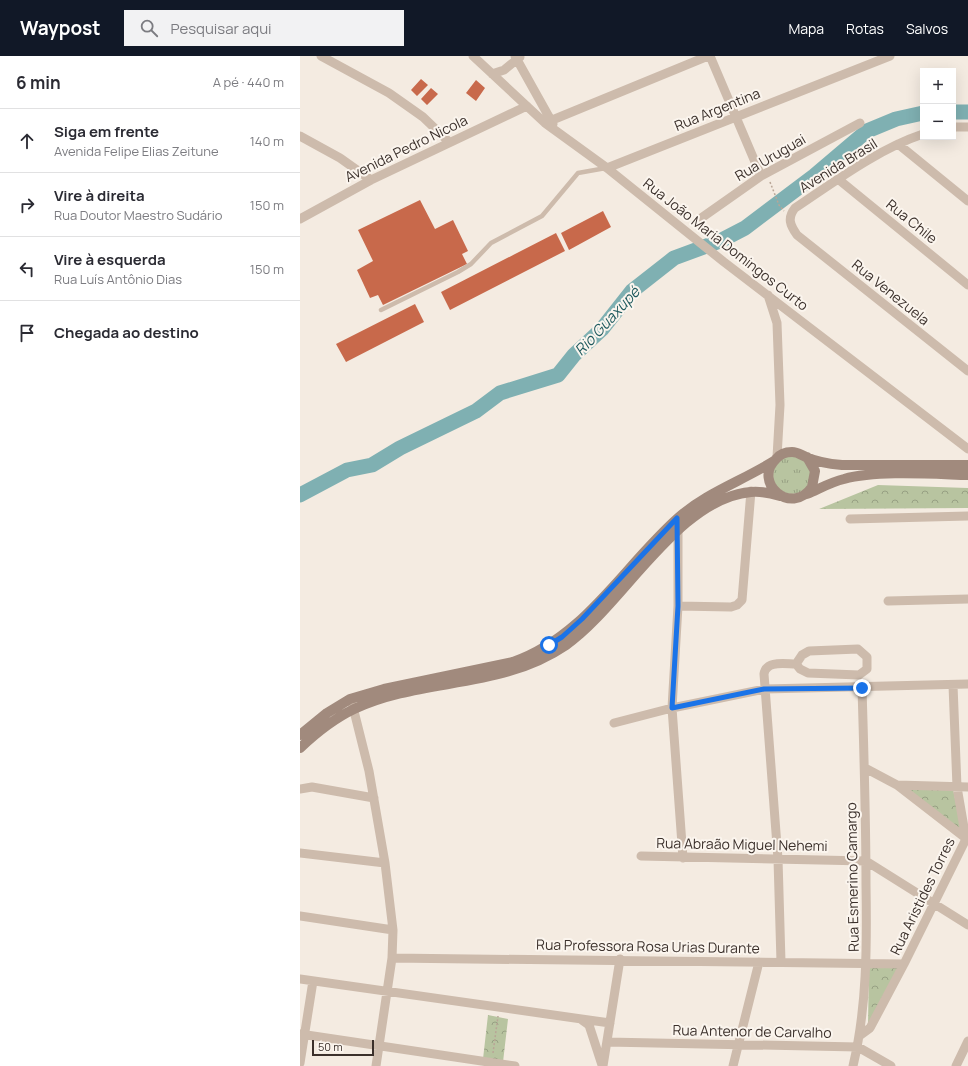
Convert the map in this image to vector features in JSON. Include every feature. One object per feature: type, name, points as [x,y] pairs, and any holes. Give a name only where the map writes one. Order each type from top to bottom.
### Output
[{"type":"main road","points":[[300,735],[321,717],[350,699],[391,687],[513,662],[527,657],[549,645],[562,637],[582,619],[678,524],[712,495],[775,459],[791,452],[842,465],[968,465]]},
{"type":"main road","points":[[805,495],[812,487],[815,476],[813,466],[806,457]]},
{"type":"main road","points":[[775,459],[769,470],[769,480],[773,489],[780,496]]},
{"type":"main road","points":[[300,748],[325,726],[354,709],[386,697],[518,670],[540,660],[564,646],[591,624],[678,524],[714,504],[735,495],[751,492],[766,492],[794,499],[837,481],[855,477],[913,474],[968,475]]},
{"type":"street","points":[[321,56],[399,100],[423,117],[448,142]]},
{"type":"street","points":[[492,74],[504,70],[518,57],[548,122],[709,56],[764,175]]},
{"type":"street","name":"Rua Argentina","points":[[606,168],[890,56]]},
{"type":"street","name":"Rua João Maria Domingos Curto","points":[[477,58],[527,106],[548,122],[558,132],[606,168],[724,262],[968,447]]},
{"type":"street","name":"Avenida Pedro Nicola","points":[[300,219],[370,180],[527,106]]},
{"type":"street","name":"Rua Uruguai","points":[[697,221],[764,175],[860,123]]},
{"type":"street","points":[[956,128],[968,127]]},
{"type":"street","name":"Avenida Brasil","points":[[797,235],[790,224],[791,214],[838,179],[898,144],[920,135]]},
{"type":"street","points":[[300,136],[340,158],[370,180]]},
{"type":"street","points":[[898,144],[968,201]]},
{"type":"street","name":"Rua Chile","points":[[838,179],[968,285]]},
{"type":"street","name":"Rua Venezuela","points":[[797,235],[968,371]]},
{"type":"street","points":[[768,295],[777,323],[780,405],[775,459]]},
{"type":"street","points":[[777,323],[787,310]]},
{"type":"street","points":[[678,606],[732,606],[737,605],[742,600],[751,492]]},
{"type":"street","points":[[850,519],[968,516]]},
{"type":"street","points":[[678,524],[678,606],[672,708],[683,858]]},
{"type":"street","points":[[888,601],[968,599]]},
{"type":"street","points":[[858,649],[867,658],[868,664],[867,669],[859,675],[808,674],[800,669],[796,664],[802,655],[809,651],[858,649]]},
{"type":"street","points":[[781,962],[778,859],[764,674],[768,666],[796,664]]},
{"type":"street","points":[[614,723],[672,708],[764,689],[862,688],[968,684]]},
{"type":"street","name":"Rua Aristides Torres","points":[[859,1036],[870,1028],[967,840],[957,787],[953,685]]},
{"type":"street","name":"Rua Esmerino Camargo","points":[[853,1066],[858,1047],[867,964],[865,768],[862,688]]},
{"type":"street","points":[[350,699],[364,746],[374,798],[385,863],[393,930],[392,958],[376,1066]]},
{"type":"street","points":[[865,768],[897,785],[967,840]]},
{"type":"street","points":[[897,785],[968,787]]},
{"type":"street","points":[[300,789],[312,788],[374,798]]},
{"type":"street","points":[[300,853],[385,863]]},
{"type":"street","name":"Rua Abraão Miguel Nehemi","points":[[641,856],[866,861]]},
{"type":"street","points":[[866,861],[968,925]]},
{"type":"street","points":[[300,916],[393,930]]},
{"type":"street","name":"Rua Professora Rosa Urias Durante","points":[[392,958],[620,959],[904,964]]},
{"type":"street","points":[[603,1066],[620,959]]},
{"type":"street","points":[[733,1066],[759,962]]},
{"type":"street","points":[[300,979],[610,1023]]},
{"type":"street","points":[[300,1063],[302,1035],[313,982]]},
{"type":"street","points":[[582,1020],[591,1029],[603,1066]]},
{"type":"street","points":[[302,1035],[515,1066]]},
{"type":"street","points":[[956,1066],[968,1041]]},
{"type":"street","name":"Rua Antenor de Carvalho","points":[[607,1042],[858,1047],[891,1066]]},
{"type":"lane","points":[[381,310],[458,272],[471,264],[491,243],[542,216],[578,173],[606,168]]},
{"type":"path","points":[[764,175],[779,205]]},
{"type":"path","points":[[491,1062],[499,1008]]},
{"type":"green space","points":[[792,456],[802,459],[808,465],[811,475],[808,485],[802,491],[792,494],[782,491],[776,485],[773,475],[776,465],[782,459]]},
{"type":"green space","points":[[878,485],[968,488],[968,508],[819,509]]},
{"type":"green space","points":[[906,788],[953,789],[962,832]]},
{"type":"green space","points":[[869,966],[902,966],[868,1025]]},
{"type":"green space","points":[[488,1015],[508,1019],[503,1062],[483,1059]]},
{"type":"building","points":[[421,79],[428,85],[417,96],[411,90]]},
{"type":"building","points":[[476,80],[485,88],[476,101],[466,93]]},
{"type":"building","points":[[431,88],[438,94],[427,105],[421,99]]},
{"type":"building","points":[[420,200],[435,229],[453,220],[468,251],[462,254],[467,264],[383,305],[378,295],[370,298],[357,270],[373,261],[358,230]]},
{"type":"building","points":[[603,211],[611,227],[569,250],[561,233]]},
{"type":"building","points":[[556,233],[565,251],[450,310],[441,292]]},
{"type":"building","points":[[415,304],[424,322],[346,362],[336,344]]},
{"type":"waterway","name":"Rio Guaxupé","points":[[956,112],[968,112]]},
{"type":"waterway","name":"Rio Guaxupé","points":[[300,495],[347,470],[372,465],[400,448],[476,411],[500,393],[558,375],[574,355],[602,329],[632,291],[674,258],[720,241],[745,228],[814,176],[867,131],[896,119],[920,114]]},
{"type":"route","points":[[549,645],[573,628],[594,608],[630,567],[677,518],[679,529],[678,606],[672,708],[764,689],[862,688]]}]
